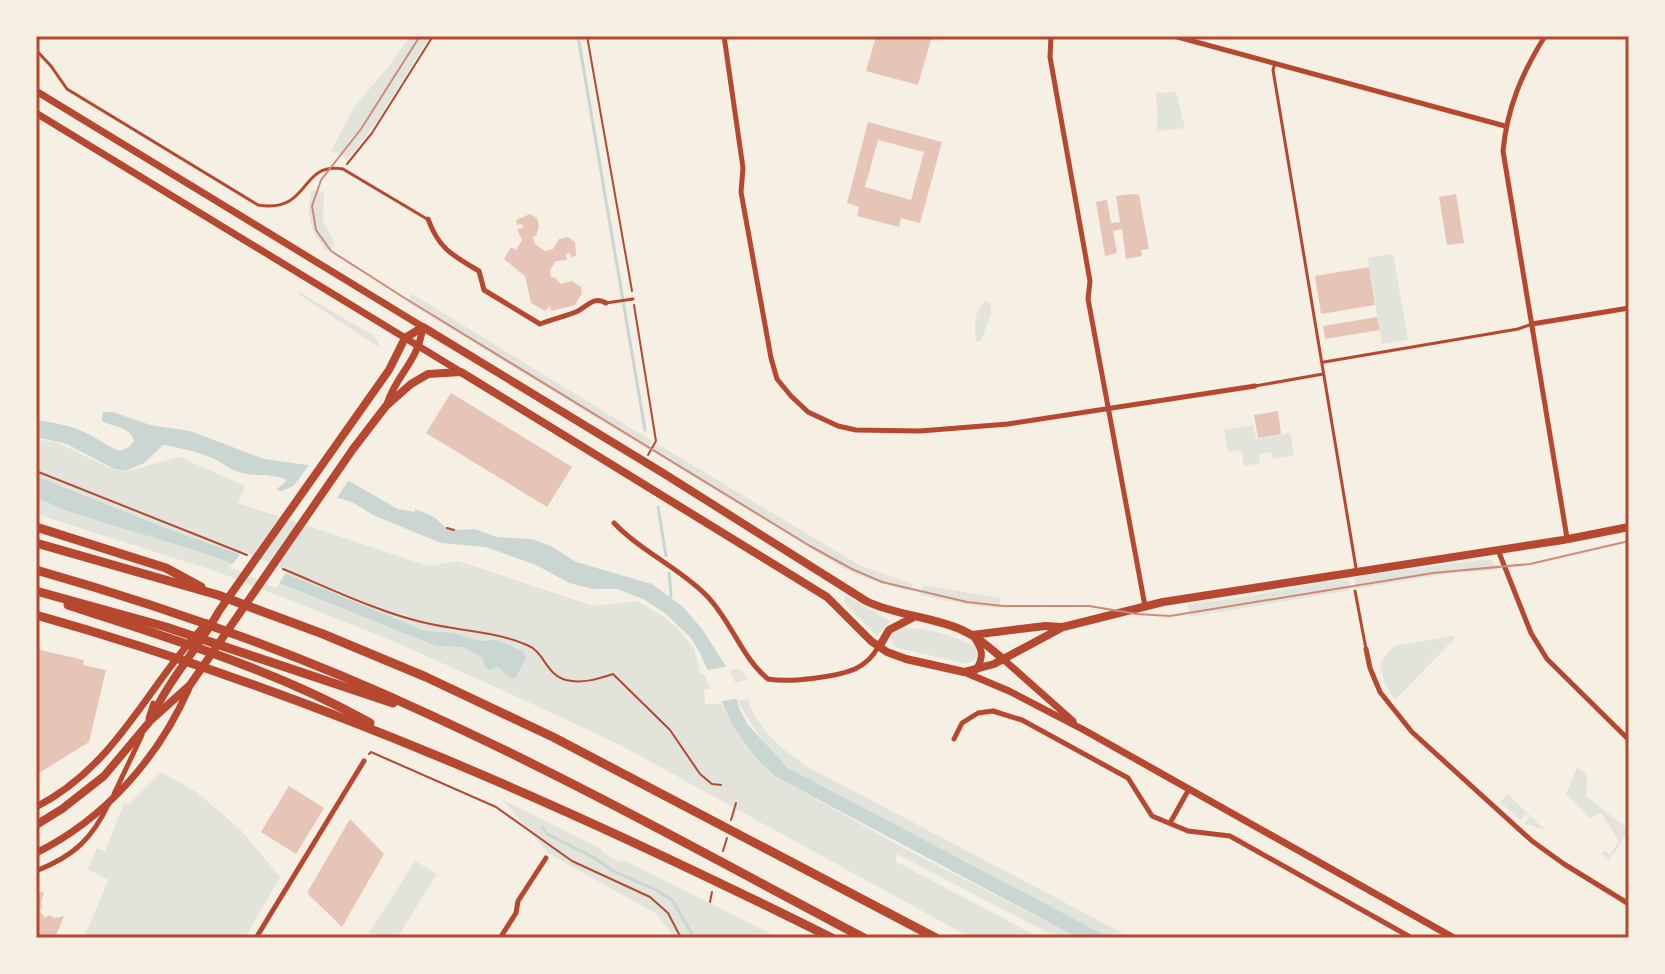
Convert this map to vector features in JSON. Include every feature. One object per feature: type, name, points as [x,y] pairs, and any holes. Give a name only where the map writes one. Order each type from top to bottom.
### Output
[{"type":"highway","points":[[36,527],[166,568],[218,595]]},
{"type":"highway","points":[[36,543],[218,595],[349,644],[515,718],[936,938]]},
{"type":"highway","points":[[36,570],[228,631],[320,666],[427,713],[551,773],[864,938]]},
{"type":"highway","points":[[36,592],[203,639],[366,696],[427,713]]},
{"type":"highway","points":[[36,592],[257,668],[331,701],[400,741]]},
{"type":"highway","points":[[36,615],[226,675],[400,741],[639,843],[832,938]]},
{"type":"main road","points":[[36,91],[663,473],[866,601],[913,618],[946,624],[972,635],[1084,730]]},
{"type":"main road","points":[[36,113],[827,597],[879,647],[897,657],[964,672],[1009,691],[1454,938]]},
{"type":"main road","points":[[151,720],[159,702],[219,611],[389,370],[405,338],[423,327]]},
{"type":"main road","points":[[386,406],[391,390],[420,347],[423,327]]},
{"type":"main road","points":[[36,853],[85,823],[124,787],[176,718],[190,685],[386,406],[428,374],[461,372]]},
{"type":"main road","points":[[964,672],[1003,659],[1063,627],[1145,607],[1629,527]]},
{"type":"main road","points":[[36,807],[71,786],[101,759],[196,634],[219,611]]},
{"type":"main road","points":[[879,647],[889,630],[913,618]]},
{"type":"main road","points":[[972,635],[1045,626],[1063,627]]},
{"type":"main road","points":[[972,635],[983,651],[983,659],[976,670]]},
{"type":"main road","points":[[36,825],[104,776],[151,720],[190,685]]},
{"type":"street","points":[[724,36],[743,168],[741,192],[771,358],[781,385],[799,404],[821,420],[838,426],[877,431],[1008,424],[1255,386]]},
{"type":"street","points":[[1051,36],[1050,57],[1090,281],[1088,299],[1103,391],[1110,408],[1145,607]]},
{"type":"street","points":[[1174,36],[1505,126]]},
{"type":"street","points":[[1545,36],[1524,71],[1505,126],[1504,168],[1567,539]]},
{"type":"street","points":[[428,219],[434,236],[446,251],[479,271],[484,290],[540,324],[578,311],[590,301],[606,303]]},
{"type":"street","points":[[1532,324],[1629,308]]},
{"type":"street","points":[[614,523],[631,541],[686,576],[709,598],[729,623],[753,664],[768,679],[787,680],[850,670],[865,663],[879,647]]},
{"type":"street","points":[[1498,550],[1531,633],[1547,659],[1629,740]]},
{"type":"street","points":[[1366,649],[1380,692],[1412,732],[1532,841],[1629,904]]},
{"type":"street","points":[[36,871],[71,854],[100,824],[145,729],[153,703]]},
{"type":"street","points":[[954,739],[962,723],[978,713],[993,711],[1022,720],[1128,778],[1152,816],[1188,831],[1230,836],[1412,938]]},
{"type":"street","points":[[256,938],[364,761]]},
{"type":"street","points":[[1169,823],[1189,789]]},
{"type":"street","points":[[500,938],[516,913],[518,901],[546,858]]},
{"type":"lane","points":[[36,50],[67,89],[258,205],[284,205],[302,192],[313,175],[330,168],[343,169],[428,219]]},
{"type":"lane","points":[[1275,63],[1273,70],[1357,571]]},
{"type":"lane","points":[[606,303],[633,299]]},
{"type":"lane","points":[[1322,362],[1505,332],[1532,324]]},
{"type":"lane","points":[[1255,386],[1324,374]]},
{"type":"lane","points":[[1355,591],[1366,649]]},
{"type":"path","points":[[343,169],[372,133],[433,36]]},
{"type":"path","points":[[587,36],[656,441],[647,456]]},
{"type":"path","points":[[447,528],[454,530]]},
{"type":"path","points":[[525,644],[537,649],[551,673],[559,678],[584,682],[613,674],[670,730],[700,774],[712,784],[721,785]]},
{"type":"path","points":[[364,761],[371,752],[496,807],[572,861],[660,904],[681,938]]},
{"type":"shaded area","points":[[410,36],[430,36],[376,123],[347,160],[338,152],[331,151],[355,106]]},
{"type":"shaded area","points":[[1176,92],[1185,128],[1156,131],[1156,93]]},
{"type":"shaded area","points":[[312,189],[324,193],[323,221],[335,244],[327,251],[316,237],[310,222]]},
{"type":"shaded area","points":[[1393,254],[1408,340],[1382,344],[1368,258]]},
{"type":"shaded area","points":[[298,294],[371,334],[380,348]]},
{"type":"shaded area","points":[[412,294],[652,441],[647,449],[407,302]]},
{"type":"shaded area","points":[[985,301],[991,303],[991,314],[981,341],[976,341],[977,315]]},
{"type":"shaded area","points":[[103,412],[113,412],[150,425],[190,431],[264,459],[315,466],[333,472],[398,509],[415,512],[415,509],[434,517],[445,527],[475,529],[496,537],[532,539],[551,546],[576,562],[652,584],[683,607],[702,629],[725,665],[748,725],[788,768],[1110,938],[1078,938],[776,777],[757,759],[732,725],[691,638],[666,614],[645,600],[618,589],[593,589],[569,583],[536,565],[486,547],[441,543],[373,515],[352,502],[295,485],[282,491],[276,490],[287,480],[242,473],[192,451],[163,445],[144,463],[126,471],[114,469],[67,444],[36,437],[36,420],[78,430],[120,451],[129,447],[134,441],[132,436],[125,429],[102,421]]},
{"type":"shaded area","points":[[1253,425],[1256,439],[1290,433],[1294,455],[1273,459],[1272,452],[1259,454],[1260,463],[1244,466],[1241,450],[1228,452],[1224,430]]},
{"type":"shaded area","points":[[36,439],[58,443],[112,469],[125,472],[180,457],[245,486],[238,503],[429,566],[458,561],[593,606],[637,601],[666,618],[679,630],[694,648],[701,675],[739,669],[749,679],[704,690],[705,704],[721,704],[732,725],[776,777],[900,846],[1078,938],[1058,938],[897,854],[895,861],[1040,938],[971,938],[620,745],[502,690],[386,638],[218,572],[36,514]]},
{"type":"shaded area","points":[[657,444],[861,566],[913,584],[911,592],[857,575],[836,564],[653,452]]},
{"type":"shaded area","points":[[36,476],[425,631],[453,633],[480,641],[496,640],[523,651],[526,658],[515,679],[498,666],[490,670],[483,658],[464,647],[436,646],[210,555],[67,511],[36,497]]},
{"type":"shaded area","points":[[1487,559],[1493,561],[1498,570],[1452,573],[1356,589],[1355,577]]},
{"type":"shaded area","points":[[1343,579],[1349,581],[1351,590],[1190,617],[1188,604]]},
{"type":"shaded area","points":[[923,585],[1000,598],[1000,608],[920,595]]},
{"type":"shaded area","points":[[846,596],[891,621],[877,636],[843,601]]},
{"type":"shaded area","points":[[904,628],[932,631],[959,639],[976,647],[977,659],[967,664],[898,648],[891,638],[893,633]]},
{"type":"shaded area","points":[[1454,636],[1395,700],[1385,685],[1380,663],[1394,646]]},
{"type":"shaded area","points":[[748,699],[763,728],[806,766],[1132,938],[1110,938],[802,777],[773,753],[758,734],[738,701]]},
{"type":"shaded area","points":[[1577,767],[1587,775],[1586,796],[1629,830],[1609,860],[1602,853],[1604,851],[1610,855],[1619,841],[1601,813],[1590,818],[1566,794]]},
{"type":"shaded area","points":[[161,772],[196,792],[239,828],[280,877],[245,938],[84,938],[115,864],[108,879],[88,870],[97,848],[105,851],[124,803],[129,804]]},
{"type":"shaded area","points":[[1508,794],[1545,830],[1524,823],[1530,817],[1526,814],[1520,820],[1500,802]]},
{"type":"shaded area","points":[[503,800],[601,849],[620,862],[625,861],[779,938],[676,938],[655,913],[548,853]]},
{"type":"shaded area","points":[[415,861],[437,874],[397,938],[377,938],[369,933]]},
{"type":"pier","points":[[312,461],[335,468],[350,478],[335,501],[295,489],[289,492]]},
{"type":"pier","points":[[243,551],[287,571],[276,588],[230,567]]},
{"type":"pier","points":[[729,666],[740,698],[716,702],[703,671]]},
{"type":"building","points":[[876,36],[932,36],[918,85],[866,71]]},
{"type":"building","points":[[868,122],[942,142],[920,223],[901,218],[899,227],[857,216],[859,207],[847,203]],"holes":[[[878,140],[924,152],[911,200],[865,187]]]},
{"type":"building","points":[[1456,194],[1464,243],[1447,245],[1439,197]]},
{"type":"building","points":[[1139,195],[1149,249],[1141,250],[1142,256],[1126,259],[1122,229],[1113,231],[1117,253],[1105,256],[1096,202],[1107,200],[1111,223],[1120,222],[1116,196]]},
{"type":"building","points":[[530,214],[537,218],[539,227],[533,237],[535,244],[545,251],[553,249],[559,239],[568,237],[575,242],[576,256],[566,254],[567,260],[556,261],[550,270],[551,278],[554,277],[561,284],[572,281],[581,287],[582,293],[575,305],[551,311],[550,306],[545,311],[531,303],[525,276],[504,259],[511,247],[516,250],[522,240],[517,229],[523,228],[522,224],[517,225],[516,220]]},
{"type":"building","points":[[1369,267],[1375,305],[1321,314],[1315,276]]},
{"type":"building","points":[[1377,317],[1380,330],[1325,339],[1323,326]]},
{"type":"building","points":[[451,393],[572,467],[547,507],[426,433]]},
{"type":"building","points":[[1278,411],[1281,434],[1258,438],[1254,415]]},
{"type":"building","points":[[36,649],[84,660],[83,665],[106,670],[89,742],[36,775]]},
{"type":"building","points":[[289,786],[324,808],[296,854],[261,832]]},
{"type":"building","points":[[350,819],[384,854],[342,927],[307,893]]},
{"type":"building","points":[[44,892],[39,910],[45,918],[49,915],[55,918],[64,916],[55,938],[36,938],[36,893]]},
{"type":"waterway","points":[[578,36],[645,430]]},
{"type":"waterway","points":[[658,507],[666,556]]},
{"type":"waterway","points":[[669,573],[669,601]]},
{"type":"waterway","points":[[542,827],[547,834],[673,901],[694,938]]},
{"type":"tram line","points":[[420,36],[361,129],[321,180],[312,206],[316,230],[331,251],[810,546],[882,582],[967,602],[1003,606],[1089,606],[1170,616],[1433,573],[1530,564],[1629,541]]}]
